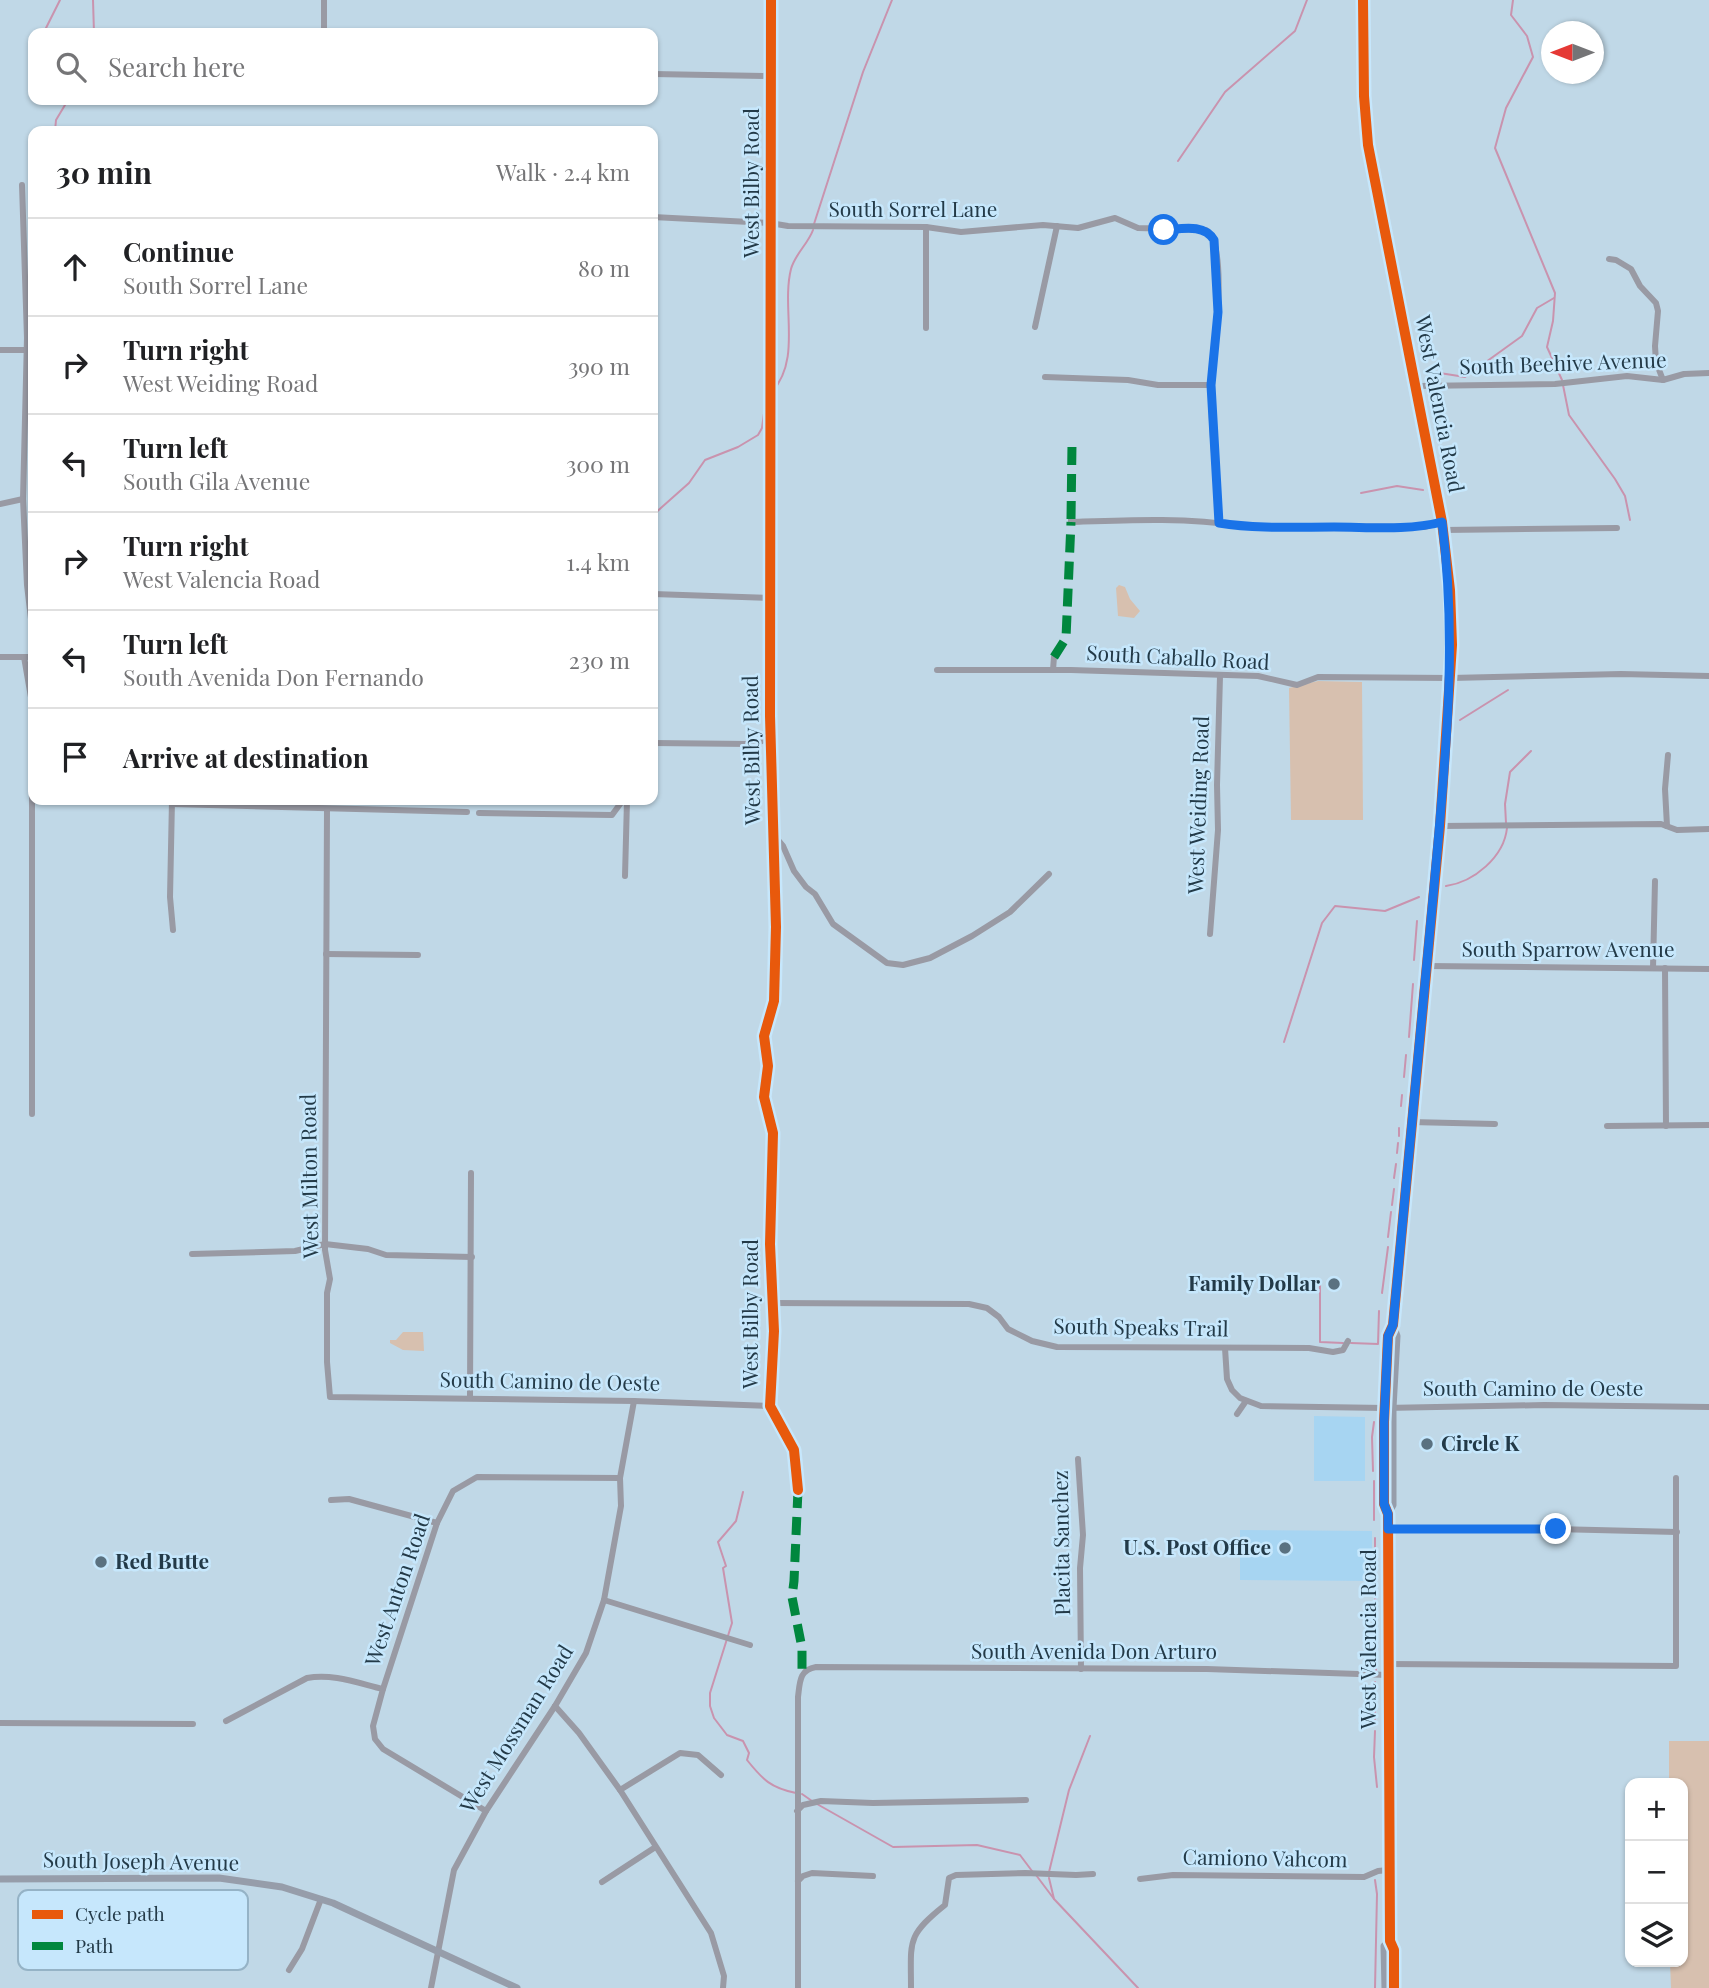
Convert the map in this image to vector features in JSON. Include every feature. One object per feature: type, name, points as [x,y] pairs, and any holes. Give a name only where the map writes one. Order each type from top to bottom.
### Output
[{"type":"main road","name":"West Valencia Road","points":[[1363,0],[1364,96],[1368,145],[1443,526],[1450,601],[1451,678],[1440,826],[1393,1325],[1397,1336],[1389,1408],[1394,1506],[1388,1514],[1388,1870],[1394,1988]]},
{"type":"main road","name":"South Joseph Avenue","points":[[0,1879],[219,1878],[282,1887],[321,1899],[517,1988]]},
{"type":"main road","name":"West Valencia Road","points":[[1385,1988],[1384,1946],[1390,1941]]},
{"type":"street","points":[[324,0],[324,28]]},
{"type":"street","name":"West Bilby Road","points":[[771,0],[770,598],[772,833],[776,927],[774,1001],[764,1036],[768,1066],[764,1097],[774,1133],[770,1236],[774,1331],[770,1406],[794,1450],[798,1490]]},
{"type":"street","points":[[658,74],[770,76]]},
{"type":"street","points":[[22,185],[27,350],[23,499],[28,594]]},
{"type":"street","name":"South Sorrel Lane","points":[[658,217],[788,226],[926,227],[961,232],[1043,225],[1087,227],[1115,218],[1138,228],[1199,228],[1210,233],[1216,249],[1218,312],[1211,385]]},
{"type":"street","points":[[1035,327],[1057,226]]},
{"type":"street","points":[[926,227],[926,328]]},
{"type":"street","points":[[1609,259],[1631,269],[1640,286],[1656,303],[1656,362],[1664,380]]},
{"type":"street","points":[[0,350],[27,350]]},
{"type":"street","name":"South Beehive Avenue","points":[[1417,386],[1555,384],[1627,376],[1664,380],[1684,374],[1709,373]]},
{"type":"street","points":[[1045,377],[1128,380],[1158,385],[1211,385],[1219,523]]},
{"type":"street","points":[[0,503],[23,499]]},
{"type":"street","points":[[1071,520],[1139,520],[1241,526],[1617,528]]},
{"type":"street","points":[[658,594],[770,598]]},
{"type":"street","points":[[0,657],[28,657]]},
{"type":"street","points":[[24,657],[28,680]]},
{"type":"street","points":[[1053,670],[1054,657]]},
{"type":"street","name":"South Caballo Road","points":[[937,670],[1053,670],[1258,676],[1297,685],[1318,677],[1451,678],[1621,674],[1709,676]]},
{"type":"street","name":"West Weiding Road","points":[[1210,934],[1218,830],[1220,676]]},
{"type":"street","points":[[658,743],[749,744],[762,741],[771,734]]},
{"type":"street","points":[[1667,826],[1665,789],[1668,755]]},
{"type":"street","points":[[32,805],[32,1114]]},
{"type":"street","points":[[172,805],[170,898],[173,930]]},
{"type":"street","points":[[230,805],[467,813]]},
{"type":"street","points":[[479,813],[612,815],[621,805]]},
{"type":"street","points":[[625,805],[625,876]]},
{"type":"street","name":"West Milton Road","points":[[327,810],[325,1244],[330,1279],[327,1293],[330,1397]]},
{"type":"street","points":[[1440,826],[1661,824],[1677,830],[1709,829]]},
{"type":"street","points":[[772,833],[783,846],[794,872],[815,894],[833,924],[887,963],[903,965],[930,958],[972,936],[1010,912],[1049,874]]},
{"type":"street","points":[[1653,968],[1655,881]]},
{"type":"street","points":[[326,954],[418,955]]},
{"type":"street","name":"South Sparrow Avenue","points":[[1427,966],[1709,969]]},
{"type":"street","points":[[1665,968],[1666,1126]]},
{"type":"street","points":[[1411,1122],[1495,1124]]},
{"type":"street","points":[[1607,1126],[1709,1125]]},
{"type":"street","points":[[470,1398],[471,1173]]},
{"type":"street","points":[[192,1254],[295,1251],[325,1244],[368,1249],[386,1255],[472,1257]]},
{"type":"street","name":"South Speaks Trail","points":[[772,1303],[969,1304],[987,1308],[999,1317],[1008,1329],[1032,1341],[1057,1348],[1309,1348],[1333,1352],[1343,1350],[1348,1342]]},
{"type":"street","points":[[1225,1348],[1227,1380],[1245,1401],[1237,1413]]},
{"type":"street","points":[[1229,1400],[1236,1393]]},
{"type":"street","name":"South Camino de Oeste","points":[[330,1397],[634,1401],[770,1406]]},
{"type":"street","name":"West Mossman Road","points":[[431,1988],[454,1870],[486,1811],[555,1706],[586,1653],[604,1600],[621,1506],[620,1478],[634,1401]]},
{"type":"street","name":"South Camino de Oeste","points":[[1245,1401],[1261,1406],[1389,1408],[1544,1405],[1709,1407]]},
{"type":"street","name":"Placita Sanchez","points":[[1078,1459],[1083,1535],[1080,1568],[1081,1669]]},
{"type":"street","name":"West Anton Road","points":[[486,1811],[383,1749],[375,1739],[373,1726],[383,1689],[437,1522],[453,1491],[477,1476],[620,1478]]},
{"type":"street","points":[[1388,1664],[1676,1666],[1676,1478]]},
{"type":"street","points":[[331,1500],[349,1499],[437,1522]]},
{"type":"street","points":[[1388,1529],[1519,1528],[1677,1532]]},
{"type":"street","points":[[604,1600],[750,1645]]},
{"type":"street","name":"South Avenida Don Arturo","points":[[797,1811],[798,1697],[802,1673],[816,1667],[1207,1669],[1388,1675]]},
{"type":"street","points":[[226,1721],[307,1678],[335,1677],[383,1689]]},
{"type":"street","points":[[555,1706],[579,1733],[620,1790],[654,1848],[710,1933],[724,1976],[723,1988]]},
{"type":"street","points":[[0,1723],[193,1724]]},
{"type":"street","points":[[620,1790],[680,1753],[698,1755],[721,1775]]},
{"type":"street","points":[[797,1988],[797,1811],[803,1805],[821,1801],[873,1803],[1026,1800]]},
{"type":"street","points":[[602,1882],[654,1848]]},
{"type":"street","name":"Camiono Vahcom","points":[[1140,1879],[1173,1875],[1364,1877],[1388,1870]]},
{"type":"street","points":[[911,1988],[911,1942],[921,1925],[945,1905],[949,1878],[956,1875],[1026,1872],[1093,1874]]},
{"type":"street","points":[[798,1881],[812,1873],[873,1876]]},
{"type":"street","points":[[289,1970],[302,1949],[321,1899]]},
{"type":"shaded area","points":[[1119,585],[1125,587],[1130,599],[1140,611],[1134,618],[1118,616],[1116,588]]},
{"type":"shaded area","points":[[1318,681],[1362,682],[1363,820],[1291,820],[1289,688]]},
{"type":"shaded area","points":[[403,1332],[423,1332],[424,1351],[403,1350],[390,1343],[390,1340],[396,1340]]},
{"type":"shaded area","points":[[1314,1416],[1365,1417],[1365,1481],[1314,1481]]},
{"type":"shaded area","points":[[1240,1530],[1372,1531],[1372,1581],[1240,1580]]},
{"type":"shaded area","points":[[1669,1741],[1709,1741],[1709,1988],[1671,1988],[1670,1967],[1688,1967],[1688,1778],[1669,1778]]},
{"type":"waterway","points":[[46,28],[60,0]]},
{"type":"waterway","points":[[93,0],[94,28]]},
{"type":"waterway","points":[[814,224],[863,72],[892,0]]},
{"type":"waterway","points":[[1178,161],[1225,92],[1295,31],[1307,0]]},
{"type":"waterway","points":[[1513,0],[1511,15],[1527,36],[1533,57],[1506,108],[1495,148],[1555,293],[1553,321],[1547,347],[1562,380]]},
{"type":"waterway","points":[[55,126],[65,105]]},
{"type":"waterway","points":[[772,392],[781,379],[789,349],[791,269],[813,230]]},
{"type":"waterway","points":[[1427,371],[1465,377],[1522,336],[1537,308],[1554,298]]},
{"type":"waterway","points":[[1563,385],[1569,415],[1625,496],[1630,520]]},
{"type":"waterway","points":[[658,511],[689,483],[705,460],[738,447],[758,435],[769,396]]},
{"type":"waterway","points":[[1361,493],[1397,486],[1423,490]]},
{"type":"waterway","points":[[1460,720],[1508,690]]},
{"type":"waterway","points":[[1506,823],[1505,804],[1510,772],[1531,751]]},
{"type":"waterway","points":[[1446,886],[1457,884],[1486,866],[1500,849],[1507,828]]},
{"type":"waterway","points":[[1284,1042],[1322,923],[1335,906],[1385,911],[1419,897]]},
{"type":"waterway","points":[[1414,960],[1417,921]]},
{"type":"waterway","points":[[1409,1037],[1413,984]]},
{"type":"waterway","points":[[1404,1077],[1406,1055]]},
{"type":"waterway","points":[[1401,1106],[1402,1095]]},
{"type":"waterway","points":[[1399,1128],[1399,1136]]},
{"type":"waterway","points":[[1397,1153],[1398,1143]]},
{"type":"waterway","points":[[1394,1178],[1396,1164]]},
{"type":"waterway","points":[[1392,1205],[1394,1189]]},
{"type":"waterway","points":[[1388,1237],[1391,1212]]},
{"type":"waterway","points":[[1382,1293],[1388,1247]]},
{"type":"waterway","points":[[1320,1286],[1320,1342],[1343,1343]]},
{"type":"waterway","points":[[1351,1343],[1378,1344],[1379,1311]]},
{"type":"waterway","points":[[1373,1471],[1374,1422]]},
{"type":"waterway","points":[[1374,1481],[1374,1520]]},
{"type":"waterway","points":[[743,1492],[736,1521],[718,1542],[726,1566],[723,1568],[732,1623],[710,1693],[710,1706],[714,1718],[727,1735],[743,1741],[749,1753],[747,1760],[758,1773],[774,1786],[796,1793]]},
{"type":"waterway","points":[[1375,1538],[1375,1564]]},
{"type":"waterway","points":[[1375,1576],[1376,1670]]},
{"type":"waterway","points":[[1375,1682],[1375,1719]]},
{"type":"waterway","points":[[1375,1731],[1377,1787]]},
{"type":"waterway","points":[[1049,1872],[1069,1790],[1090,1736]]},
{"type":"waterway","points":[[802,1794],[812,1801]]},
{"type":"waterway","points":[[817,1804],[893,1847],[977,1845],[1020,1855],[1032,1871]]},
{"type":"waterway","points":[[1036,1875],[1054,1899]]},
{"type":"waterway","points":[[1049,1878],[1054,1899],[1138,1988]]},
{"type":"waterway","points":[[1375,1880],[1375,1988]]},
{"type":"marked path","points":[[1071,519],[1072,444]]},
{"type":"marked path","points":[[1054,657],[1066,638],[1071,522]]},
{"type":"marked path","points":[[798,1490],[792,1597],[802,1648],[802,1673]]},
{"type":"cycle path","points":[[771,0],[770,716],[776,927],[774,1001],[764,1036],[768,1066],[764,1097],[773,1133],[770,1244],[774,1331],[770,1406],[794,1450],[798,1490]]},
{"type":"cycle path","points":[[1363,0],[1364,96],[1368,145],[1442,522],[1450,590],[1452,645],[1440,826],[1393,1325],[1388,1336],[1384,1422],[1384,1504],[1388,1514],[1390,1941],[1394,1950],[1394,1988]]},
{"type":"place","name":"Family Dollar","points":[[1334,1284]]},
{"type":"place","name":"Circle K","points":[[1427,1444]]},
{"type":"place","name":"U.S. Post Office","points":[[1285,1548]]},
{"type":"place","name":"Red Butte","points":[[101,1562]]},
{"type":"route","points":[[1164,230],[1199,228],[1210,233],[1214,240],[1218,312],[1211,385],[1219,523],[1241,526],[1424,527],[1442,522],[1450,601],[1451,678],[1393,1325],[1388,1336],[1384,1504],[1388,1514],[1388,1529],[1556,1529]]}]
